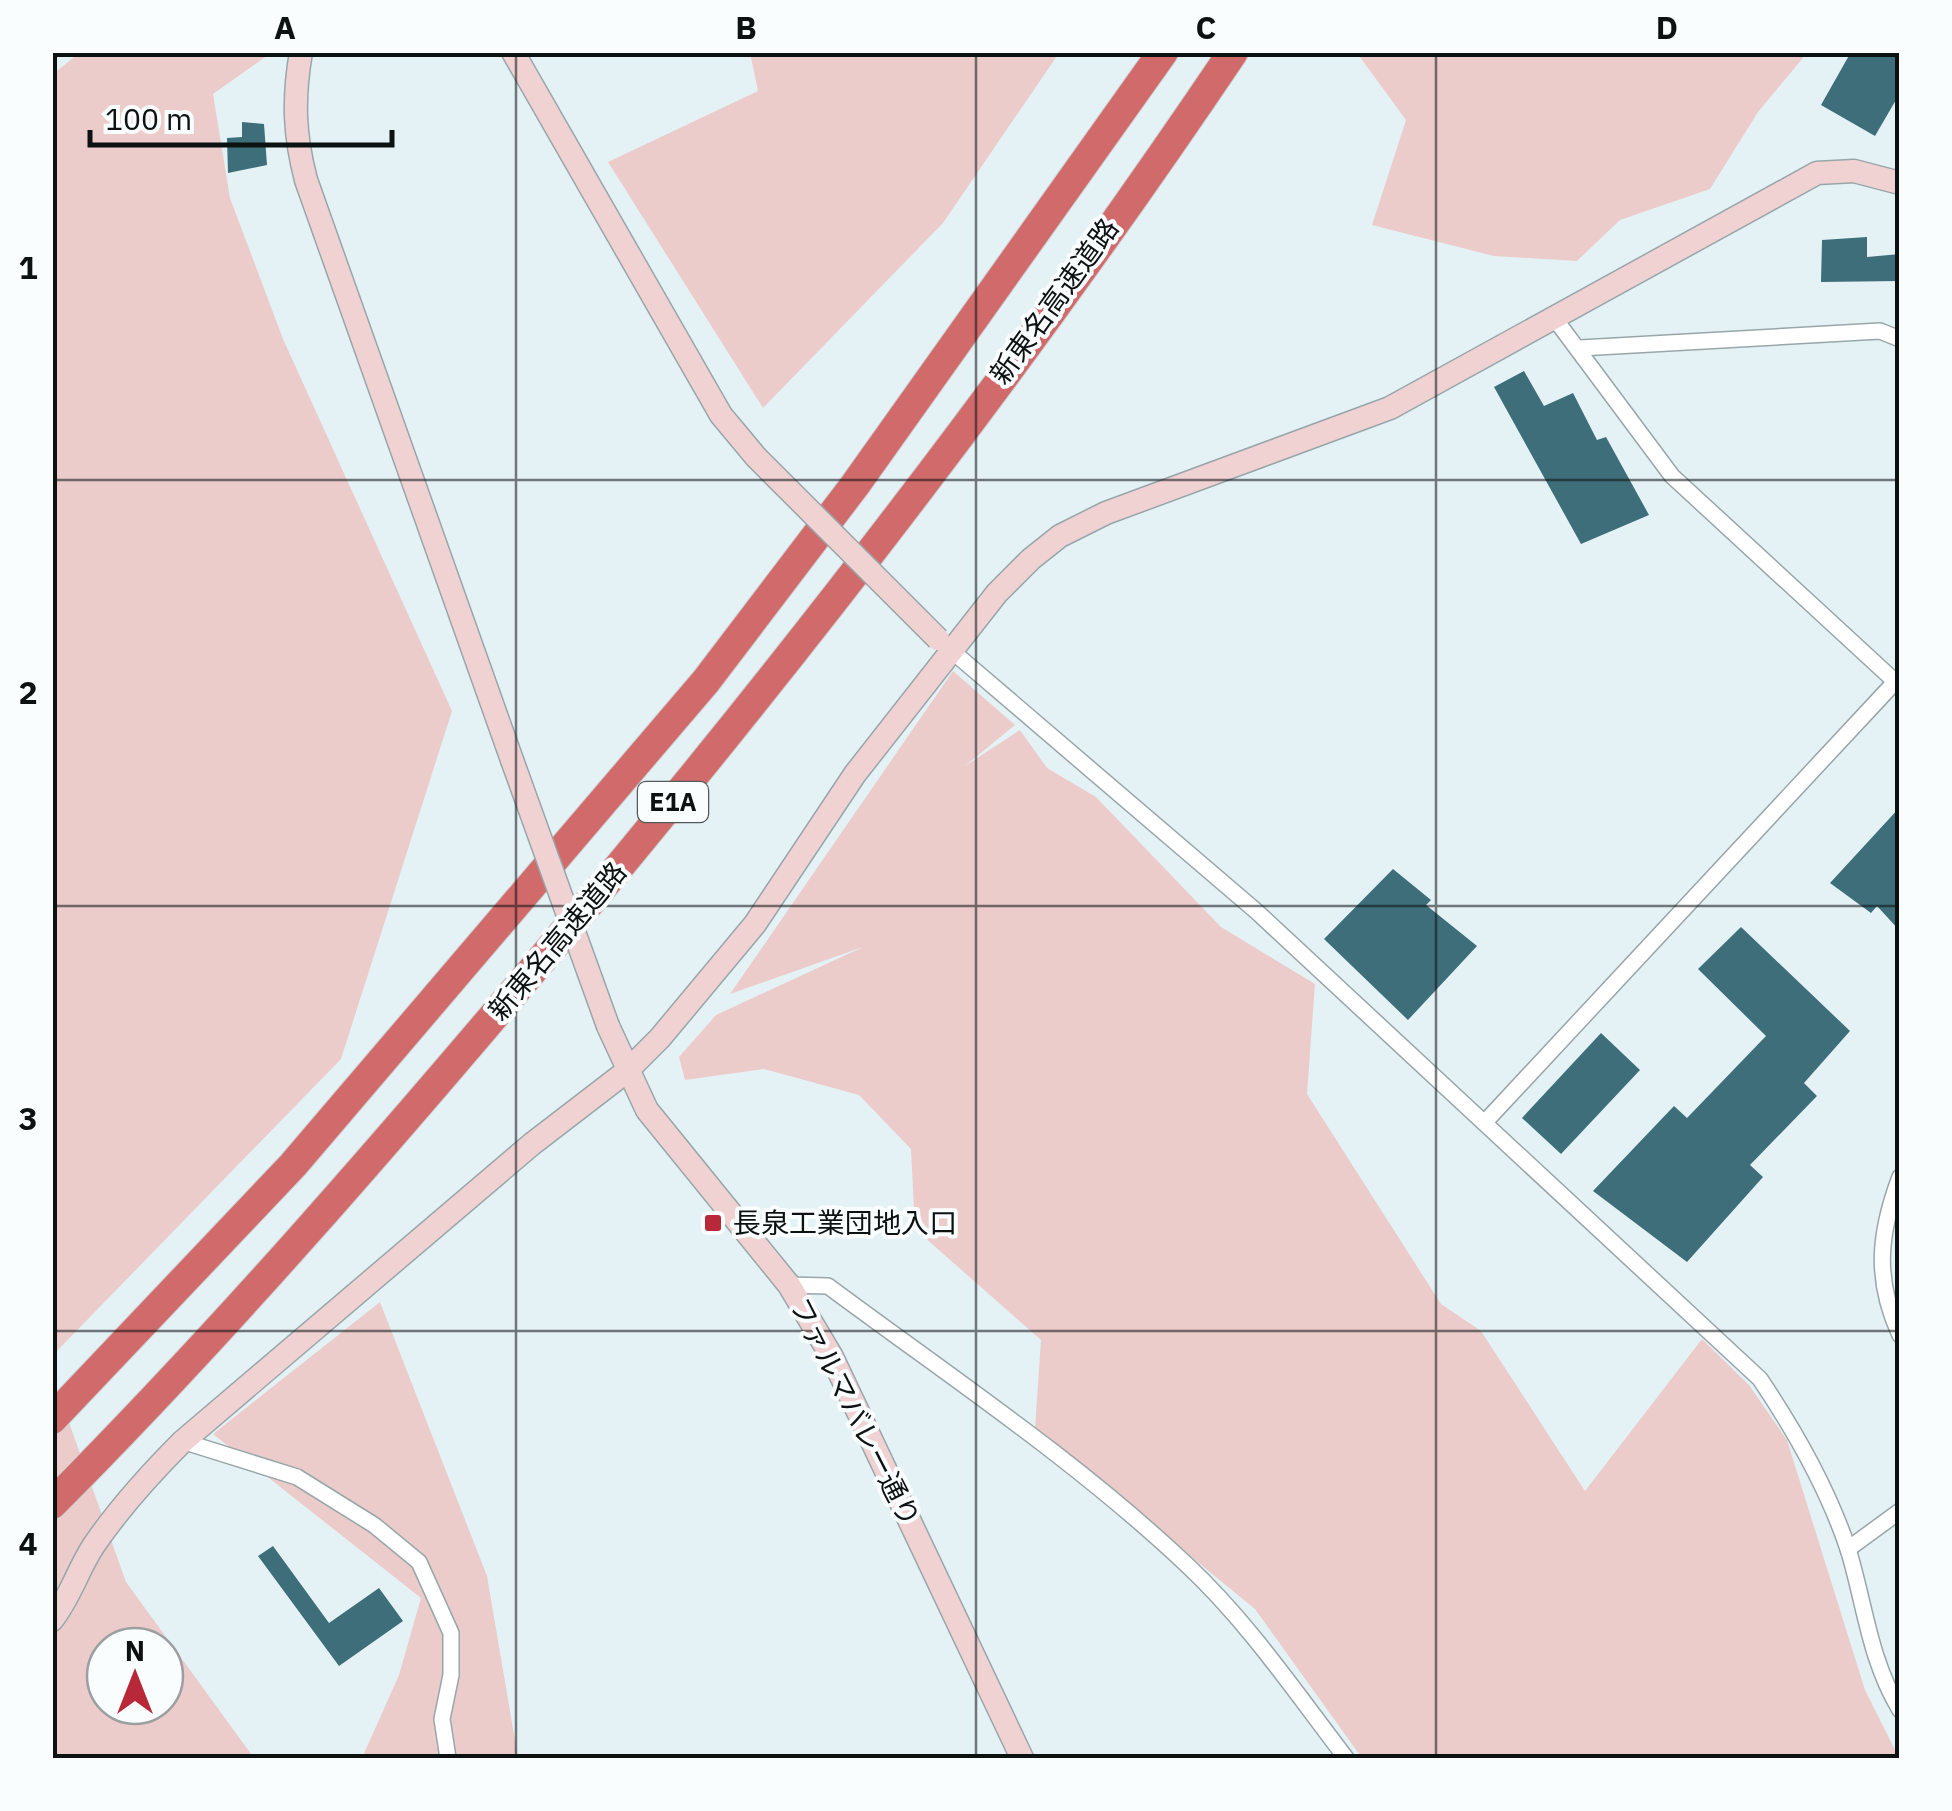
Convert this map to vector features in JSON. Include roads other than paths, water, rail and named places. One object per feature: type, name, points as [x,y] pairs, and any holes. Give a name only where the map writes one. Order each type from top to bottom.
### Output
[{"type":"highway","name":"新東名高速道路","points":[[52,1420],[294,1164],[706,681],[855,485],[1163,52]]},
{"type":"highway","name":"新東名高速道路","points":[[52,1504],[334,1202],[740,722],[943,454],[1234,52]]},
{"type":"street","name":"ファルマバレー通り","points":[[301,52],[294,93],[294,136],[306,180],[627,1071],[648,1110],[789,1285],[832,1357],[1022,1758]]},
{"type":"street","points":[[513,52],[721,415],[756,457],[945,645],[1256,911],[1760,1378],[1797,1434],[1848,1549],[1866,1634],[1900,1710]]},
{"type":"street","points":[[52,1620],[72,1594],[93,1546],[137,1486],[182,1441],[532,1144],[627,1071],[756,924],[945,645],[1060,536],[1106,513],[1390,408],[1817,173],[1854,170],[1900,182]]},
{"type":"street","points":[[1486,1121],[1897,684],[1672,476],[1555,319]]},
{"type":"street","points":[[1580,348],[1880,331],[1900,339]]},
{"type":"street","points":[[1900,1177],[1882,1226],[1884,1296],[1900,1335]]},
{"type":"street","points":[[789,1285],[828,1286],[1084,1477],[1189,1567],[1266,1652],[1346,1758]]},
{"type":"street","points":[[182,1441],[297,1477],[374,1525],[419,1562],[451,1633],[451,1675],[442,1720],[448,1758]]},
{"type":"street","points":[[1848,1549],[1900,1511]]},
{"type":"place","name":"長泉工業団地入口","points":[[713,1223]]}]
